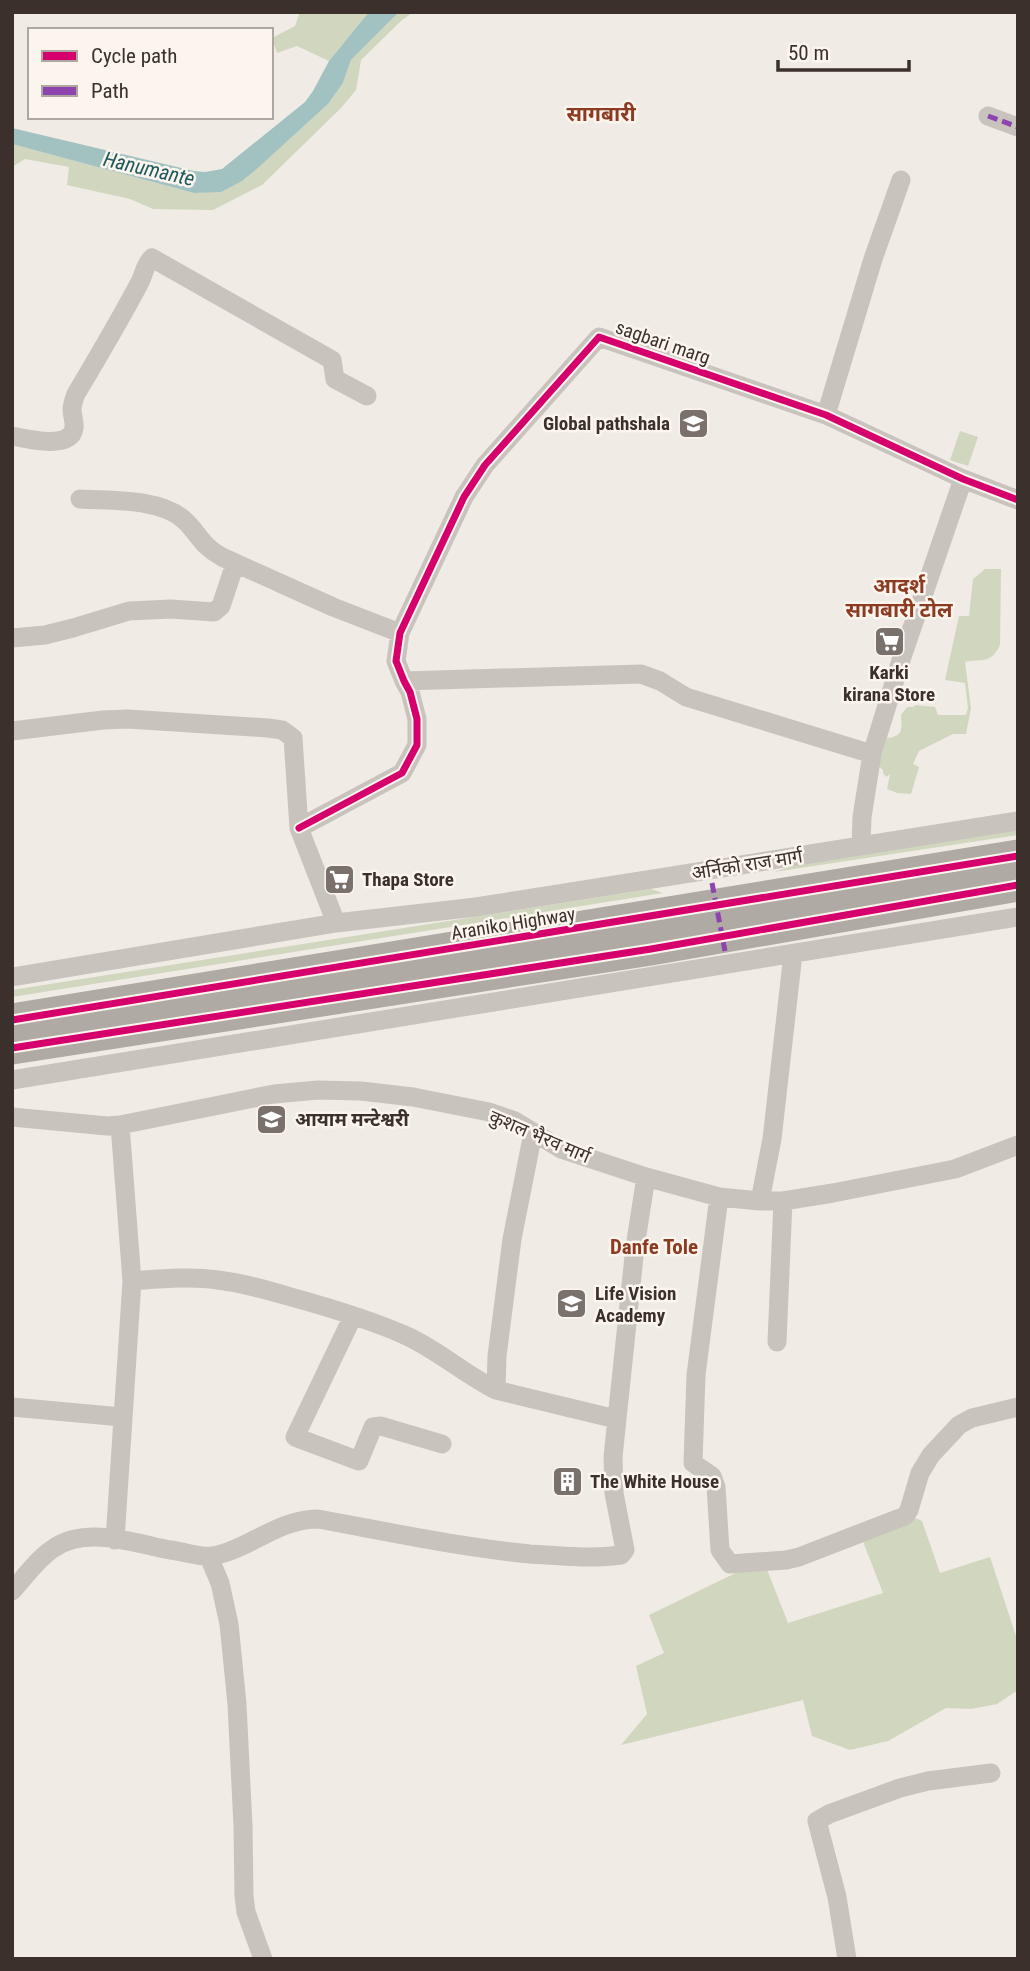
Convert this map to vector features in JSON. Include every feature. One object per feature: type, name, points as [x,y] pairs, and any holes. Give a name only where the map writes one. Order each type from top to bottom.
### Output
[{"type":"highway","name":"Araniko Highway","points":[[12,1020],[1018,856]]},
{"type":"highway","points":[[12,1048],[651,949],[1018,885]]},
{"type":"street","points":[[988,117],[1018,127]]},
{"type":"street","points":[[825,415],[873,259],[901,180]]},
{"type":"street","points":[[12,436],[58,441],[71,436],[74,428],[72,409],[76,394],[152,258],[332,360],[335,379],[367,396]]},
{"type":"street","name":"sagbari marg","points":[[299,828],[402,773],[417,745],[417,719],[410,692],[396,661],[400,633],[464,497],[478,475],[599,337],[825,415],[963,479],[1018,500]]},
{"type":"street","points":[[861,846],[862,817],[872,754],[963,479]]},
{"type":"street","points":[[80,499],[162,507],[185,521],[209,550],[235,564],[400,633]]},
{"type":"street","points":[[12,638],[45,635],[129,611],[171,609],[214,612],[221,606],[235,564]]},
{"type":"street","points":[[404,681],[641,674],[660,681],[686,698],[872,754]]},
{"type":"street","points":[[12,731],[128,719],[282,730],[293,738],[299,828],[336,923]]},
{"type":"street","name":"अर्निको राज मार्ग","points":[[12,977],[336,923],[476,906],[1018,821]]},
{"type":"street","points":[[12,1080],[1018,917]]},
{"type":"street","points":[[760,1201],[772,1139],[793,954]]},
{"type":"street","name":"कुशल‌ भैरव मार्ग","points":[[12,1117],[70,1124],[120,1125],[274,1094],[329,1090],[361,1091],[413,1097],[489,1112],[515,1121],[561,1149],[646,1177],[719,1197],[760,1201],[783,1201],[955,1169],[1018,1145]]},
{"type":"street","points":[[115,1540],[132,1281],[120,1125]]},
{"type":"street","points":[[496,1390],[496,1356],[512,1239],[533,1133]]},
{"type":"street","points":[[12,1591],[53,1549],[85,1537],[209,1557],[229,1551],[289,1523],[310,1519],[507,1552],[569,1557],[621,1555],[625,1550],[614,1493],[616,1419],[635,1247],[646,1177]]},
{"type":"street","points":[[719,1197],[696,1375],[693,1463],[712,1476],[716,1487],[720,1550],[730,1564],[799,1557],[905,1516],[920,1473],[931,1455],[959,1424],[972,1418],[1018,1407]]},
{"type":"street","points":[[776,1342],[783,1201]]},
{"type":"street","points":[[132,1281],[217,1280],[319,1305],[409,1338],[496,1390],[616,1419]]},
{"type":"street","points":[[353,1317],[295,1437],[359,1461],[373,1427],[381,1426],[442,1444]]},
{"type":"street","points":[[12,1407],[122,1417]]},
{"type":"street","points":[[209,1557],[220,1583],[229,1624],[237,1704],[244,1896],[246,1912],[263,1959]]},
{"type":"street","points":[[847,1959],[837,1897],[817,1821],[900,1788],[928,1781],[991,1773]]},
{"type":"green space","points":[[300,12],[369,12],[329,61],[297,46],[277,53],[273,37],[295,26]]},
{"type":"green space","points":[[399,12],[413,12],[361,60],[356,90],[341,108],[262,185],[213,210],[153,209],[130,199],[67,185],[69,167],[25,159],[12,167],[12,144],[194,193],[221,191],[242,181],[258,168],[328,104],[343,83],[351,60]]},
{"type":"green space","points":[[960,431],[978,437],[968,466],[950,460]]},
{"type":"green space","points":[[985,569],[1001,569],[1000,645],[993,656],[986,660],[965,662],[971,708],[966,734],[953,734],[919,751],[913,764],[919,767],[911,794],[887,789],[890,774],[886,777],[878,766],[887,738],[899,734],[901,715],[907,707],[935,707],[938,715],[966,715],[968,708],[965,683],[945,680],[959,616],[969,616],[973,579]]},
{"type":"green space","points":[[1018,826],[1018,835],[774,872],[809,860]]},
{"type":"green space","points":[[651,889],[663,893],[12,997],[12,990]]},
{"type":"green space","points":[[915,1518],[922,1521],[940,1573],[990,1557],[1018,1642],[1018,1690],[997,1704],[971,1709],[946,1708],[888,1741],[850,1750],[812,1736],[803,1700],[621,1745],[647,1714],[636,1666],[664,1653],[649,1615],[744,1569],[766,1567],[788,1623],[883,1593],[862,1539]]},
{"type":"water","name":"Hanumante","points":[[369,12],[399,12],[351,60],[343,83],[328,104],[258,168],[242,181],[221,192],[194,193],[12,144],[12,128],[194,171],[222,169],[305,102],[329,61]]},
{"type":"marked path","points":[[988,116],[1018,127]]},
{"type":"marked path","points":[[712,883],[725,951]]},
{"type":"cycle path","points":[[299,828],[402,773],[417,745],[417,719],[410,692],[396,661],[400,633],[464,497],[485,465],[599,337],[826,415],[963,479],[1018,500]]},
{"type":"cycle path","points":[[12,1020],[1018,856]]},
{"type":"cycle path","points":[[12,1048],[651,949],[1018,885]]},
{"type":"place","name":"Global pathshala","points":[[693,423]]},
{"type":"place","name":"Karki kirana Store","points":[[889,641]]},
{"type":"place","name":"Thapa Store","points":[[339,879]]},
{"type":"place","name":"आयाम मन्टेश्वरी","points":[[272,1119]]},
{"type":"place","name":"Life Vision Academy","points":[[572,1304]]},
{"type":"place","name":"The White House","points":[[567,1481]]},
{"type":"district","name":"सागबारी","points":[[601,114]]},
{"type":"district","name":"आदर्श सागबारी टोल","points":[[899,598]]},
{"type":"district","name":"Danfe Tole","points":[[654,1247]]}]
